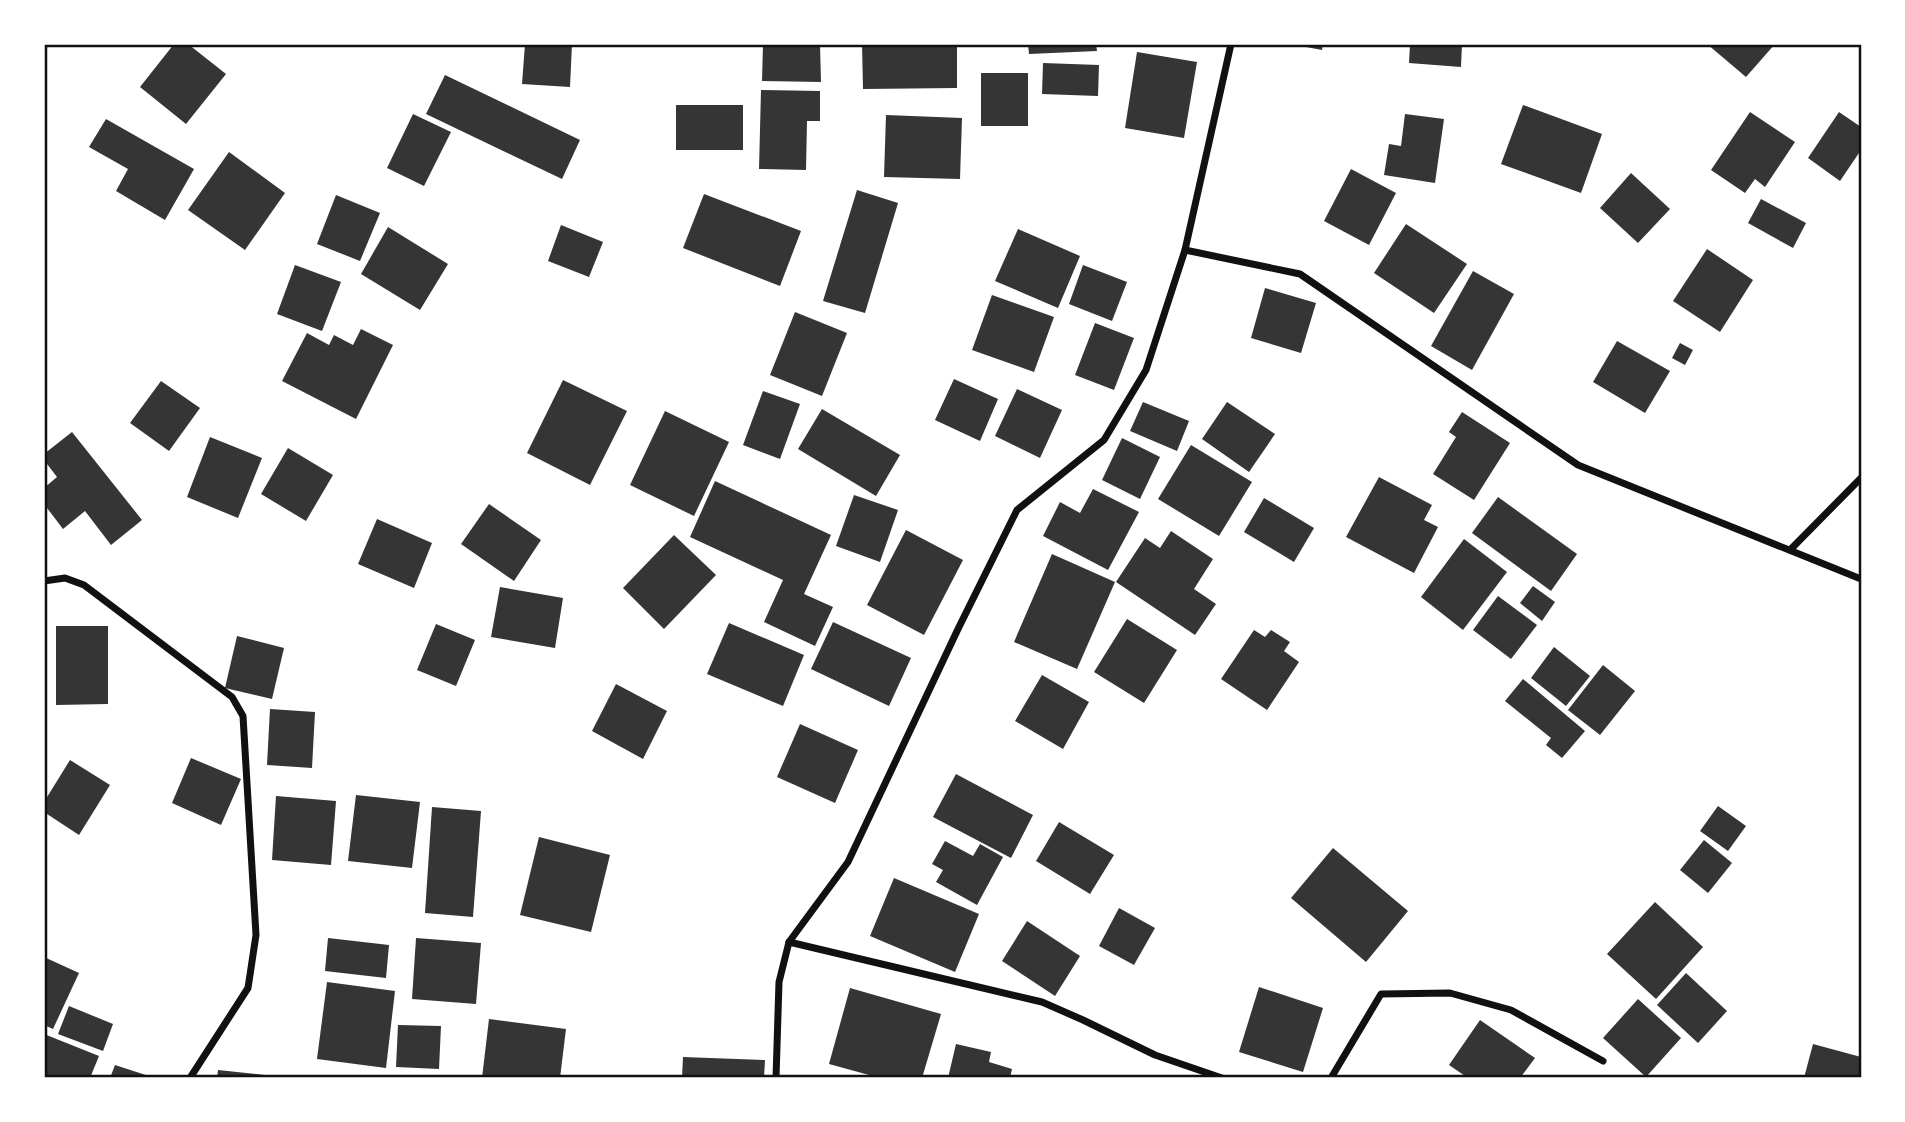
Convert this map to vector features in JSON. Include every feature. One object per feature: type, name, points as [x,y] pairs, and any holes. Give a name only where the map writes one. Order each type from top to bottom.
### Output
[{"type":"street","points":[[776,1078],[779,982],[789,942],[848,862],[1017,510],[1104,440],[1146,370],[1185,250],[1231,44]]},
{"type":"street","points":[[1185,250],[1300,274],[1578,465],[1861,579]]},
{"type":"street","points":[[1790,550],[1861,478]]},
{"type":"street","points":[[44,581],[65,578],[84,585],[232,697],[243,716],[256,935],[248,988],[190,1078]]},
{"type":"street","points":[[789,942],[1053,1006],[1155,1055],[1222,1078]]},
{"type":"street","points":[[1331,1078],[1381,994],[1450,993],[1511,1010],[1603,1061]]},
{"type":"building","points":[[174,44],[188,44],[226,74],[186,124],[140,87]]},
{"type":"building","points":[[525,44],[572,44],[570,87],[522,84]]},
{"type":"building","points":[[763,44],[820,44],[821,82],[762,81]]},
{"type":"building","points":[[862,44],[957,44],[957,88],[863,89]]},
{"type":"building","points":[[1028,44],[1096,44],[1097,51],[1029,54]]},
{"type":"building","points":[[1290,44],[1323,44],[1322,50]]},
{"type":"building","points":[[1410,44],[1462,44],[1461,67],[1409,63]]},
{"type":"building","points":[[1707,44],[1775,44],[1746,77]]},
{"type":"building","points":[[1137,52],[1197,62],[1184,138],[1125,128]]},
{"type":"building","points":[[1043,63],[1099,65],[1098,96],[1042,94]]},
{"type":"building","points":[[981,73],[1028,73],[1028,126],[981,126]]},
{"type":"building","points":[[445,75],[580,140],[562,179],[426,114]]},
{"type":"building","points":[[761,90],[820,91],[820,121],[807,121],[806,170],[759,169]]},
{"type":"building","points":[[676,105],[743,105],[743,150],[676,150]]},
{"type":"building","points":[[1523,105],[1602,134],[1581,193],[1501,164]]},
{"type":"building","points":[[1750,112],[1795,142],[1765,187],[1755,179],[1745,193],[1711,170]]},
{"type":"building","points":[[1839,112],[1861,127],[1861,150],[1840,181],[1808,158]]},
{"type":"building","points":[[413,114],[451,132],[424,186],[387,168]]},
{"type":"building","points":[[1405,114],[1444,119],[1435,183],[1384,175],[1389,144],[1401,146]]},
{"type":"building","points":[[886,115],[962,118],[960,179],[884,177]]},
{"type":"building","points":[[106,119],[194,169],[165,220],[116,191],[128,169],[89,147]]},
{"type":"building","points":[[229,152],[285,193],[245,250],[188,210]]},
{"type":"building","points":[[1351,169],[1396,193],[1369,245],[1324,221]]},
{"type":"building","points":[[1631,173],[1670,209],[1638,243],[1600,208]]},
{"type":"building","points":[[857,190],[898,203],[865,313],[823,301]]},
{"type":"building","points":[[704,194],[801,231],[780,286],[683,248]]},
{"type":"building","points":[[336,195],[380,213],[360,261],[317,244]]},
{"type":"building","points":[[1761,199],[1806,223],[1793,248],[1748,223]]},
{"type":"building","points":[[1406,224],[1467,264],[1434,313],[1374,273]]},
{"type":"building","points":[[561,225],[603,242],[589,277],[548,261]]},
{"type":"building","points":[[388,227],[448,264],[420,310],[361,274]]},
{"type":"building","points":[[1018,229],[1080,256],[1058,308],[995,281]]},
{"type":"building","points":[[1707,249],[1753,280],[1720,332],[1673,301]]},
{"type":"building","points":[[295,265],[341,282],[322,331],[277,314]]},
{"type":"building","points":[[1083,265],[1127,282],[1112,321],[1069,304]]},
{"type":"building","points":[[1473,271],[1514,294],[1472,370],[1431,346]]},
{"type":"building","points":[[1265,288],[1316,303],[1301,353],[1251,338]]},
{"type":"building","points":[[992,295],[1054,317],[1034,372],[972,350]]},
{"type":"building","points":[[795,312],[847,333],[822,396],[770,375]]},
{"type":"building","points":[[1095,323],[1134,338],[1114,390],[1075,375]]},
{"type":"building","points":[[361,329],[393,345],[356,419],[282,381],[307,333],[329,345],[334,335],[353,345]]},
{"type":"building","points":[[1617,341],[1670,371],[1645,413],[1593,382]]},
{"type":"building","points":[[1680,343],[1693,350],[1685,365],[1672,358]]},
{"type":"building","points":[[954,379],[998,399],[980,441],[935,420]]},
{"type":"building","points":[[563,380],[627,411],[590,485],[527,453]]},
{"type":"building","points":[[161,381],[200,408],[169,451],[130,423]]},
{"type":"building","points":[[1017,389],[1062,410],[1040,458],[995,436]]},
{"type":"building","points":[[763,391],[800,404],[780,459],[743,445]]},
{"type":"building","points":[[1143,402],[1189,421],[1177,451],[1130,431]]},
{"type":"building","points":[[1227,402],[1275,434],[1249,472],[1202,439]]},
{"type":"building","points":[[822,409],[900,455],[876,496],[798,449]]},
{"type":"building","points":[[665,411],[729,442],[694,516],[630,485]]},
{"type":"building","points":[[1462,412],[1510,443],[1474,500],[1433,474],[1456,437],[1449,432]]},
{"type":"building","points":[[72,432],[142,520],[111,545],[85,511],[63,529],[44,504],[44,488],[57,477],[44,460],[44,454]]},
{"type":"building","points":[[210,437],[262,458],[238,518],[187,497]]},
{"type":"building","points":[[1122,438],[1160,457],[1140,499],[1102,480]]},
{"type":"building","points":[[1191,445],[1252,482],[1219,536],[1158,499]]},
{"type":"building","points":[[288,448],[333,475],[306,521],[261,494]]},
{"type":"building","points":[[1379,477],[1432,505],[1424,520],[1438,527],[1414,573],[1346,537]]},
{"type":"building","points":[[715,481],[831,535],[804,594],[833,607],[815,646],[764,622],[783,580],[690,537]]},
{"type":"building","points":[[1093,489],[1139,512],[1108,570],[1043,536],[1060,502],[1080,513]]},
{"type":"building","points":[[854,495],[898,510],[880,562],[836,546]]},
{"type":"building","points":[[1498,497],[1577,554],[1551,591],[1472,533]]},
{"type":"building","points":[[1264,498],[1314,528],[1294,562],[1244,532]]},
{"type":"building","points":[[489,504],[541,540],[514,581],[461,544]]},
{"type":"building","points":[[377,519],[432,543],[414,588],[358,564]]},
{"type":"building","points":[[906,530],[963,560],[924,635],[867,605]]},
{"type":"building","points":[[1171,531],[1213,559],[1194,589],[1216,604],[1195,635],[1116,582],[1145,538],[1160,548]]},
{"type":"building","points":[[674,535],[716,575],[664,629],[623,588]]},
{"type":"building","points":[[1464,539],[1507,572],[1463,630],[1421,597]]},
{"type":"building","points":[[1052,554],[1115,582],[1077,669],[1014,642]]},
{"type":"building","points":[[1533,586],[1555,602],[1542,621],[1520,603]]},
{"type":"building","points":[[500,587],[563,598],[555,648],[491,637]]},
{"type":"building","points":[[1498,596],[1537,625],[1511,659],[1473,630]]},
{"type":"building","points":[[1127,619],[1177,650],[1144,703],[1094,672]]},
{"type":"building","points":[[833,622],[911,658],[889,706],[811,669]]},
{"type":"building","points":[[729,623],[804,655],[783,706],[707,674]]},
{"type":"building","points":[[436,624],[475,640],[456,686],[417,670]]},
{"type":"building","points":[[56,626],[108,626],[108,704],[56,705]]},
{"type":"building","points":[[1254,630],[1265,637],[1271,630],[1290,642],[1284,651],[1299,662],[1267,710],[1221,679]]},
{"type":"building","points":[[237,636],[284,648],[272,699],[225,688]]},
{"type":"building","points":[[1554,647],[1590,676],[1566,706],[1531,678]]},
{"type":"building","points":[[1603,665],[1635,691],[1600,735],[1568,710]]},
{"type":"building","points":[[1042,675],[1089,702],[1063,749],[1015,721]]},
{"type":"building","points":[[1523,679],[1585,731],[1562,758],[1546,745],[1551,738],[1505,701]]},
{"type":"building","points":[[616,684],[667,711],[643,759],[592,731]]},
{"type":"building","points":[[270,709],[315,712],[312,768],[267,765]]},
{"type":"building","points":[[800,724],[858,750],[835,803],[777,777]]},
{"type":"building","points":[[191,758],[241,779],[221,825],[172,803]]},
{"type":"building","points":[[70,760],[110,785],[79,835],[44,812],[44,802]]},
{"type":"building","points":[[956,774],[1033,815],[1011,858],[933,817]]},
{"type":"building","points":[[356,795],[420,802],[412,868],[348,861]]},
{"type":"building","points":[[276,796],[336,801],[331,865],[272,860]]},
{"type":"building","points":[[1718,806],[1746,826],[1728,851],[1700,831]]},
{"type":"building","points":[[432,807],[481,811],[473,917],[425,913]]},
{"type":"building","points":[[1059,822],[1114,855],[1090,894],[1036,861]]},
{"type":"building","points":[[539,837],[610,855],[591,932],[520,915]]},
{"type":"building","points":[[1704,840],[1732,863],[1708,893],[1680,870]]},
{"type":"building","points":[[945,841],[973,856],[980,844],[1003,857],[977,905],[936,882],[943,870],[932,864]]},
{"type":"building","points":[[1333,848],[1408,911],[1366,962],[1291,898]]},
{"type":"building","points":[[894,878],[979,914],[955,972],[870,936]]},
{"type":"building","points":[[1655,902],[1703,947],[1656,999],[1607,954]]},
{"type":"building","points":[[1119,908],[1155,928],[1134,965],[1099,946]]},
{"type":"building","points":[[1027,921],[1080,956],[1055,996],[1002,961]]},
{"type":"building","points":[[328,938],[389,945],[386,978],[325,971]]},
{"type":"building","points":[[416,938],[481,943],[476,1004],[412,999]]},
{"type":"building","points":[[44,957],[79,973],[53,1029],[44,1025]]},
{"type":"building","points":[[1686,973],[1727,1011],[1698,1043],[1657,1005]]},
{"type":"building","points":[[327,982],[395,991],[386,1068],[317,1059]]},
{"type":"building","points":[[1259,987],[1323,1008],[1303,1072],[1239,1052]]},
{"type":"building","points":[[850,988],[941,1014],[922,1078],[880,1078],[829,1064]]},
{"type":"building","points":[[1638,999],[1681,1038],[1646,1077],[1603,1038]]},
{"type":"building","points":[[69,1006],[113,1024],[103,1051],[58,1034]]},
{"type":"building","points":[[489,1019],[566,1029],[560,1078],[482,1078]]},
{"type":"building","points":[[1480,1020],[1535,1058],[1520,1078],[1468,1078],[1449,1065]]},
{"type":"building","points":[[398,1025],[441,1026],[439,1069],[396,1067]]},
{"type":"building","points":[[44,1034],[99,1056],[90,1078],[44,1078]]},
{"type":"building","points":[[956,1044],[991,1052],[989,1062],[1012,1069],[1010,1078],[948,1078]]},
{"type":"building","points":[[1813,1044],[1861,1057],[1861,1078],[1804,1078]]},
{"type":"building","points":[[683,1057],[765,1060],[764,1078],[682,1078]]},
{"type":"building","points":[[115,1065],[155,1078],[110,1078]]},
{"type":"building","points":[[218,1070],[274,1076],[274,1078],[217,1078]]}]
